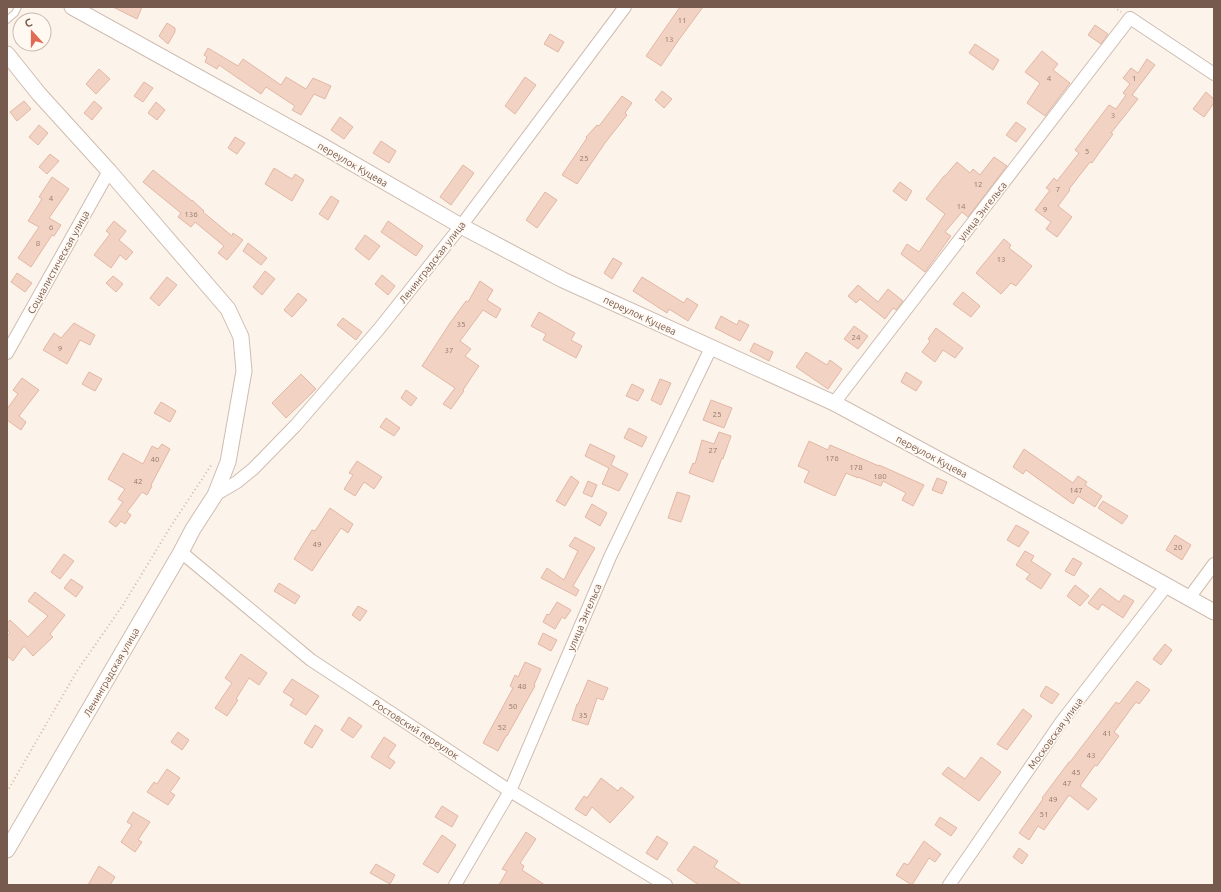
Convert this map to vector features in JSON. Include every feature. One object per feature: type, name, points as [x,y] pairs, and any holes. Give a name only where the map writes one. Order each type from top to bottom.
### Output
[{"type":"street","name":"переулок Куцева","points":[[72,7],[461,226],[563,280],[834,404],[986,485],[1214,612]]},
{"type":"street","name":"Ленинградская улица","points":[[215,495],[237,482],[254,469],[296,425],[379,328],[461,226],[625,7]]},
{"type":"street","name":"улица Энгельса","points":[[834,404],[1130,18],[1214,74]]},
{"type":"street","points":[[7,54],[39,94],[109,171]]},
{"type":"street","name":"Ленинградская улица","points":[[7,850],[193,529],[215,495],[228,462],[244,371],[241,337],[228,309],[109,171]]},
{"type":"street","name":"Социалистическая улица","points":[[7,353],[109,171]]},
{"type":"street","name":"улица Энгельса","points":[[455,885],[510,791],[610,557],[711,348]]},
{"type":"street","name":"Ростовский переулок","points":[[181,552],[310,660],[510,791],[666,885]]},
{"type":"street","points":[[1189,598],[1214,564]]},
{"type":"street","name":"Московская улица","points":[[949,885],[1062,722],[1167,585]]},
{"type":"lane","points":[[7,20],[15,13],[18,7]]},
{"type":"path","points":[[7,792],[77,670],[123,605],[213,461]]},
{"type":"building","points":[[113,7],[142,7],[137,19]]},
{"type":"building","points":[[680,7],[703,7],[661,66],[646,56]]},
{"type":"building","points":[[167,23],[175,28],[175,32],[168,44],[159,36]]},
{"type":"building","points":[[1095,25],[1108,34],[1101,44],[1088,35]]},
{"type":"building","points":[[550,34],[564,42],[558,52],[544,44]]},
{"type":"building","points":[[975,44],[999,60],[993,70],[969,53]]},
{"type":"building","points":[[208,48],[238,66],[243,59],[281,85],[286,77],[306,89],[313,78],[331,86],[325,99],[314,94],[301,115],[292,110],[295,106],[266,87],[261,94],[219,65],[217,69],[205,62],[207,57],[204,55]]},
{"type":"building","points":[[1042,51],[1058,64],[1053,70],[1070,83],[1045,116],[1027,103],[1040,83],[1025,72]]},
{"type":"building","points":[[1147,59],[1155,65],[1132,95],[1138,99],[1111,133],[1113,134],[1092,163],[1090,162],[1058,206],[1072,217],[1057,237],[1046,229],[1051,222],[1035,210],[1050,190],[1046,188],[1054,178],[1057,181],[1079,153],[1075,150],[1109,105],[1116,109],[1126,95],[1123,93],[1130,84],[1123,78],[1131,68],[1138,73]]},
{"type":"building","points":[[99,69],[110,79],[96,94],[86,84]]},
{"type":"building","points":[[525,77],[536,85],[515,114],[505,106]]},
{"type":"building","points":[[144,82],[153,88],[143,102],[134,96]]},
{"type":"building","points":[[662,91],[672,99],[664,108],[655,100]]},
{"type":"building","points":[[1206,92],[1214,99],[1214,103],[1204,117],[1193,109]]},
{"type":"building","points":[[622,96],[632,103],[625,113],[627,115],[605,143],[577,184],[562,175],[587,138],[586,137],[597,125],[599,126]]},
{"type":"building","points":[[24,101],[31,109],[17,121],[10,112]]},
{"type":"building","points":[[94,101],[102,108],[92,120],[84,113]]},
{"type":"building","points":[[156,102],[165,110],[157,120],[148,113]]},
{"type":"building","points":[[340,117],[353,127],[344,139],[331,130]]},
{"type":"building","points":[[1016,122],[1026,129],[1016,142],[1006,135]]},
{"type":"building","points":[[39,125],[48,133],[38,145],[29,137]]},
{"type":"building","points":[[235,137],[245,143],[237,154],[228,148]]},
{"type":"building","points":[[381,141],[396,151],[389,163],[373,153]]},
{"type":"building","points":[[50,154],[59,161],[47,174],[39,167]]},
{"type":"building","points":[[994,157],[1007,166],[968,217],[962,212],[945,232],[951,236],[925,272],[901,254],[907,244],[919,252],[945,214],[926,199],[957,162],[970,173],[973,169],[980,175]]},
{"type":"building","points":[[463,165],[474,173],[451,205],[440,197]]},
{"type":"building","points":[[274,168],[292,179],[295,174],[304,180],[292,201],[265,184]]},
{"type":"building","points":[[153,170],[192,200],[204,211],[203,212],[232,236],[233,233],[243,240],[227,260],[218,253],[224,246],[195,222],[191,227],[178,217],[181,213],[143,182]]},
{"type":"building","points":[[52,177],[69,189],[49,218],[61,225],[54,236],[52,235],[31,267],[18,258],[39,227],[28,221],[42,199],[39,197]]},
{"type":"building","points":[[900,182],[912,191],[906,201],[893,191]]},
{"type":"building","points":[[545,192],[557,200],[537,228],[526,220]]},
{"type":"building","points":[[331,196],[339,201],[328,220],[319,214]]},
{"type":"building","points":[[114,221],[126,231],[119,240],[133,252],[126,260],[120,255],[111,268],[94,255],[110,234],[106,231]]},
{"type":"building","points":[[388,221],[423,246],[416,256],[381,232]]},
{"type":"building","points":[[365,235],[380,246],[369,260],[355,249]]},
{"type":"building","points":[[1004,239],[1011,245],[1009,248],[1032,266],[1016,286],[1011,283],[1001,294],[976,273]]},
{"type":"building","points":[[248,243],[267,258],[261,265],[243,251]]},
{"type":"building","points":[[613,258],[622,263],[612,279],[604,273]]},
{"type":"building","points":[[265,271],[275,279],[262,295],[253,287]]},
{"type":"building","points":[[17,273],[32,283],[25,292],[11,282]]},
{"type":"building","points":[[382,275],[395,286],[388,295],[375,284]]},
{"type":"building","points":[[113,276],[123,284],[116,292],[106,283]]},
{"type":"building","points":[[167,277],[177,285],[159,306],[150,298]]},
{"type":"building","points":[[642,277],[684,303],[687,298],[698,305],[688,321],[669,309],[667,313],[633,291]]},
{"type":"building","points":[[480,281],[493,290],[487,300],[501,309],[496,318],[483,310],[460,341],[471,349],[465,356],[479,366],[451,409],[443,404],[455,388],[422,366],[450,323],[466,301],[468,302]]},
{"type":"building","points":[[858,285],[878,302],[888,289],[903,301],[896,310],[893,308],[885,319],[860,299],[856,303],[848,296]]},
{"type":"building","points":[[963,292],[980,306],[971,317],[953,304]]},
{"type":"building","points":[[298,293],[307,300],[292,317],[284,310]]},
{"type":"building","points":[[539,312],[575,333],[571,340],[582,346],[576,358],[543,340],[546,334],[531,326]]},
{"type":"building","points":[[721,316],[737,325],[739,320],[749,325],[740,341],[715,328]]},
{"type":"building","points":[[343,318],[362,332],[356,340],[337,325]]},
{"type":"building","points":[[74,323],[95,335],[90,345],[80,340],[67,364],[43,350],[54,333],[61,338]]},
{"type":"building","points":[[854,326],[868,336],[858,349],[844,339]]},
{"type":"building","points":[[936,328],[963,348],[955,358],[943,350],[935,362],[922,352],[930,341],[928,339]]},
{"type":"building","points":[[754,343],[773,352],[769,361],[750,351]]},
{"type":"building","points":[[806,352],[827,365],[830,360],[842,369],[828,389],[796,367]]},
{"type":"building","points":[[89,372],[102,379],[95,391],[82,384]]},
{"type":"building","points":[[906,372],[922,382],[916,391],[901,382]]},
{"type":"building","points":[[301,374],[316,389],[286,418],[272,403]]},
{"type":"building","points":[[22,378],[39,390],[19,416],[26,422],[21,430],[7,420],[7,409],[18,394],[13,390]]},
{"type":"building","points":[[660,379],[671,383],[661,405],[651,400]]},
{"type":"building","points":[[632,384],[644,390],[638,401],[626,396]]},
{"type":"building","points":[[406,390],[417,398],[411,406],[401,398]]},
{"type":"building","points":[[711,400],[732,408],[724,428],[703,420]]},
{"type":"building","points":[[161,402],[176,411],[170,422],[154,413]]},
{"type":"building","points":[[386,418],[400,428],[394,436],[380,427]]},
{"type":"building","points":[[629,428],[647,437],[642,447],[624,438]]},
{"type":"building","points":[[719,432],[731,436],[713,482],[689,473],[693,463],[695,464],[702,440],[714,444]]},
{"type":"building","points":[[809,441],[828,450],[830,445],[924,485],[913,506],[902,500],[906,493],[883,481],[881,486],[846,473],[835,496],[804,482],[809,471],[798,466]]},
{"type":"building","points":[[162,444],[170,449],[151,485],[152,486],[147,495],[142,492],[127,512],[131,515],[125,524],[121,521],[116,527],[109,522],[123,502],[118,499],[125,489],[108,479],[123,453],[143,464],[152,446],[158,449]]},
{"type":"building","points":[[590,444],[615,456],[611,465],[628,474],[619,491],[602,484],[609,468],[585,456]]},
{"type":"building","points":[[1024,449],[1073,483],[1078,476],[1087,482],[1085,485],[1102,496],[1095,507],[1078,496],[1073,504],[1026,470],[1023,474],[1013,467]]},
{"type":"building","points":[[357,461],[382,477],[374,489],[364,482],[355,496],[344,489],[353,475],[349,473]]},
{"type":"building","points":[[571,476],[579,482],[565,506],[556,501]]},
{"type":"building","points":[[937,478],[947,482],[942,494],[932,490]]},
{"type":"building","points":[[588,481],[597,485],[592,497],[583,493]]},
{"type":"building","points":[[677,492],[690,496],[681,522],[668,518]]},
{"type":"building","points":[[1103,501],[1128,516],[1122,524],[1098,508]]},
{"type":"building","points":[[592,504],[607,513],[600,526],[585,517]]},
{"type":"building","points":[[330,508],[353,524],[348,533],[341,528],[312,571],[294,559],[312,530],[315,531]]},
{"type":"building","points":[[1016,525],[1029,532],[1019,547],[1007,540]]},
{"type":"building","points":[[1175,535],[1191,545],[1182,560],[1166,550]]},
{"type":"building","points":[[575,537],[595,548],[573,586],[579,590],[576,596],[541,578],[547,568],[564,580],[578,551],[569,546]]},
{"type":"building","points":[[1025,551],[1034,556],[1031,561],[1051,574],[1041,589],[1026,579],[1030,574],[1016,565]]},
{"type":"building","points":[[64,554],[74,561],[60,579],[51,572]]},
{"type":"building","points":[[1073,558],[1082,563],[1074,576],[1065,571]]},
{"type":"building","points":[[71,579],[83,587],[76,597],[64,588]]},
{"type":"building","points":[[279,583],[300,596],[295,604],[274,591]]},
{"type":"building","points":[[1075,585],[1089,596],[1080,606],[1067,596]]},
{"type":"building","points":[[1100,588],[1119,602],[1124,595],[1134,601],[1123,618],[1102,604],[1098,610],[1088,603]]},
{"type":"building","points":[[35,592],[65,615],[50,634],[53,637],[33,656],[24,646],[13,661],[7,656],[7,636],[10,633],[7,629],[7,623],[10,620],[28,637],[48,616],[28,601]]},
{"type":"building","points":[[557,602],[571,610],[565,619],[562,617],[555,629],[543,622],[547,614],[549,615]]},
{"type":"building","points":[[358,606],[367,611],[360,621],[352,615]]},
{"type":"building","points":[[543,633],[557,640],[551,651],[538,644]]},
{"type":"building","points":[[1165,644],[1172,650],[1161,665],[1153,659]]},
{"type":"building","points":[[241,654],[267,673],[259,685],[249,678],[236,699],[238,700],[227,716],[215,708],[232,683],[225,678]]},
{"type":"building","points":[[525,662],[541,669],[534,685],[535,686],[498,751],[483,743],[513,688],[510,686],[515,675],[518,677]]},
{"type":"building","points":[[292,679],[319,696],[306,715],[290,705],[294,699],[283,692]]},
{"type":"building","points":[[588,680],[608,688],[603,700],[597,698],[588,725],[572,720],[577,704]]},
{"type":"building","points":[[1137,681],[1150,690],[1139,704],[1136,702],[1114,732],[1119,736],[1080,786],[1097,799],[1088,810],[1069,795],[1044,830],[1038,826],[1029,840],[1019,833],[1043,799],[1042,798],[1069,762],[1116,702],[1119,704]]},
{"type":"building","points":[[1046,686],[1059,694],[1052,704],[1040,696]]},
{"type":"building","points":[[1023,709],[1032,716],[1007,750],[997,744]]},
{"type":"building","points":[[349,717],[362,726],[353,738],[341,730]]},
{"type":"building","points":[[315,725],[323,730],[312,748],[304,743]]},
{"type":"building","points":[[178,732],[189,740],[182,750],[171,742]]},
{"type":"building","points":[[384,737],[396,745],[388,757],[395,762],[390,769],[371,757]]},
{"type":"building","points":[[981,757],[1001,772],[979,801],[942,774],[948,767],[965,779]]},
{"type":"building","points":[[167,769],[180,778],[170,792],[175,795],[168,805],[147,792],[154,782],[157,784]]},
{"type":"building","points":[[601,778],[618,791],[621,787],[634,797],[610,823],[592,807],[586,816],[575,809],[584,796],[587,798]]},
{"type":"building","points":[[442,806],[458,816],[452,827],[435,817]]},
{"type":"building","points":[[133,812],[150,822],[138,840],[142,842],[135,852],[121,842],[132,825],[127,822]]},
{"type":"building","points":[[940,817],[957,828],[951,836],[935,825]]},
{"type":"building","points":[[526,832],[536,839],[520,863],[524,866],[522,870],[545,885],[499,885],[507,871],[502,869]]},
{"type":"building","points":[[442,835],[456,845],[438,873],[423,864]]},
{"type":"building","points":[[657,836],[668,843],[657,860],[646,853]]},
{"type":"building","points":[[924,841],[941,854],[935,862],[929,858],[912,885],[896,875],[904,863],[908,865]]},
{"type":"building","points":[[694,846],[718,861],[714,867],[742,885],[699,885],[677,870]]},
{"type":"building","points":[[1019,848],[1028,855],[1022,864],[1013,857]]},
{"type":"building","points":[[376,864],[395,875],[390,884],[370,873]]},
{"type":"building","points":[[99,866],[115,877],[110,885],[88,885]]}]
